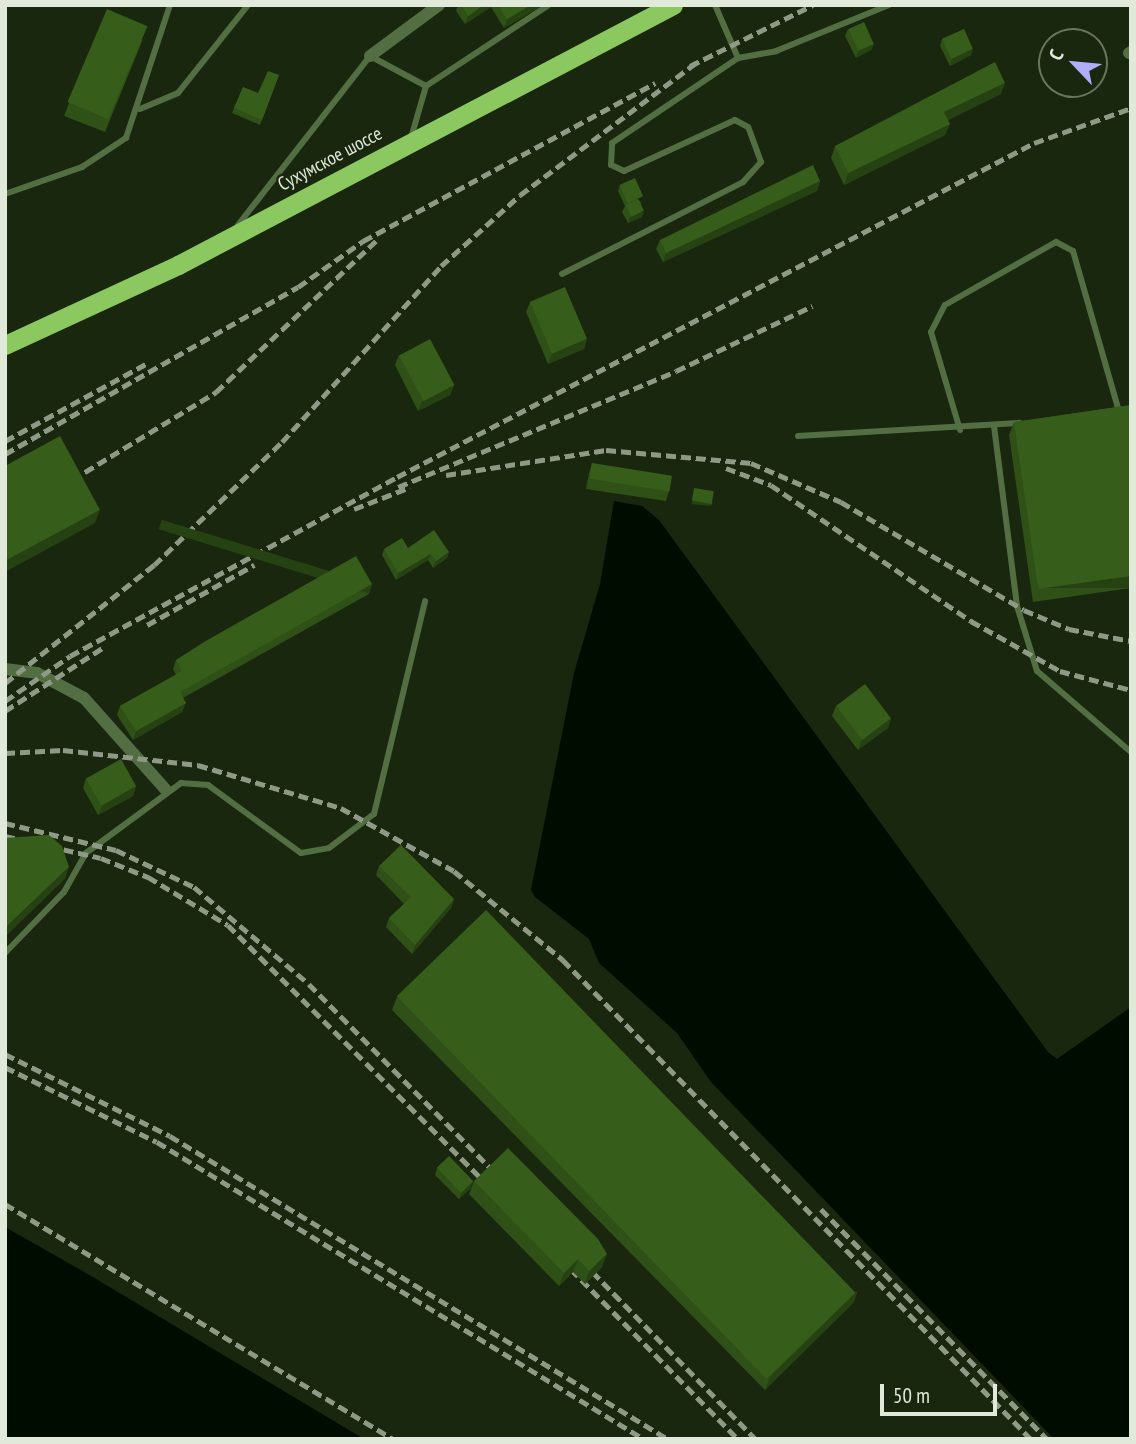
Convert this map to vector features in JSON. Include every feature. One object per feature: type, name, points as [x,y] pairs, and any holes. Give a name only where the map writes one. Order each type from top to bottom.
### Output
[{"type":"highway","name":"Сухумское шоссе","points":[[5,345],[227,239],[663,7]]},
{"type":"street","points":[[370,56],[439,5]]},
{"type":"street","points":[[5,669],[37,673],[85,698],[164,789]]},
{"type":"lane","points":[[5,194],[82,167],[126,138],[140,109],[170,5]]},
{"type":"lane","points":[[140,109],[178,93],[248,5]]},
{"type":"lane","points":[[410,143],[426,86],[549,5]]},
{"type":"lane","points":[[715,5],[738,58]]},
{"type":"lane","points":[[562,274],[743,182],[761,162],[748,127],[734,120],[624,171],[611,165],[612,143],[738,58],[776,51],[889,5]]},
{"type":"lane","points":[[227,239],[370,56],[426,86]]},
{"type":"lane","points":[[960,429],[931,332],[945,305],[1056,242],[1073,251],[1119,411]]},
{"type":"lane","points":[[1105,412],[1131,409]]},
{"type":"lane","points":[[798,436],[960,429],[1036,421]]},
{"type":"lane","points":[[994,426],[1017,606],[1037,671],[1131,752]]},
{"type":"lane","points":[[5,954],[64,892],[86,853],[164,789],[208,785],[301,853],[329,848],[374,814],[425,601]]},
{"type":"shaded area","points":[[614,501],[642,506],[659,520],[1048,1052],[1057,1059],[1131,1007],[1131,1439],[1054,1439],[711,1082],[677,1033],[599,963],[589,939],[535,897],[531,890],[574,673],[600,584]]},
{"type":"shaded area","points":[[5,1227],[86,1273],[364,1439],[5,1439]]},
{"type":"building","points":[[461,5],[484,5],[468,16]]},
{"type":"building","points":[[498,5],[531,5],[507,19]]},
{"type":"building","points":[[107,9],[148,26],[108,119],[68,102]]},
{"type":"building","points":[[864,22],[874,44],[858,51],[848,29]]},
{"type":"building","points":[[964,29],[973,49],[951,59],[942,39]]},
{"type":"building","points":[[995,62],[1005,83],[944,112],[950,124],[848,173],[835,146]]},
{"type":"building","points":[[268,71],[279,75],[262,120],[234,108],[243,87],[258,93]]},
{"type":"building","points":[[813,165],[820,181],[666,253],[660,240]]},
{"type":"building","points":[[635,178],[643,196],[628,203],[619,185]]},
{"type":"building","points":[[638,199],[644,211],[631,217],[626,205]]},
{"type":"building","points":[[565,287],[587,339],[552,353],[530,302]]},
{"type":"building","points":[[430,339],[454,385],[424,401],[399,355]]},
{"type":"building","points":[[1131,405],[1131,576],[1038,589],[1014,422]]},
{"type":"building","points":[[60,436],[100,510],[5,561],[5,466]]},
{"type":"building","points":[[592,463],[672,476],[669,491],[589,479]]},
{"type":"building","points":[[694,488],[714,491],[712,504],[692,501]]},
{"type":"building","points":[[434,530],[449,552],[436,561],[431,554],[398,573],[384,549],[402,538],[408,548]]},
{"type":"building","points":[[356,556],[372,584],[180,692],[186,703],[136,731],[120,706],[182,671],[176,660]]},
{"type":"building","points":[[865,684],[891,718],[862,740],[836,706]]},
{"type":"building","points":[[121,759],[136,786],[101,806],[86,778]]},
{"type":"building","points":[[49,835],[62,846],[69,867],[5,928],[5,838]]},
{"type":"building","points":[[401,845],[454,899],[415,945],[389,918],[411,897],[379,866]]},
{"type":"building","points":[[486,910],[856,1293],[766,1379],[397,996]]},
{"type":"building","points":[[508,1148],[598,1239],[607,1254],[589,1271],[578,1259],[564,1273],[474,1181]]},
{"type":"building","points":[[449,1156],[473,1181],[461,1193],[437,1168]]},
{"type":"railway","points":[[690,66],[813,5]]},
{"type":"railway","points":[[5,683],[154,565],[282,442],[441,266],[520,195],[696,63]]},
{"type":"railway","points":[[5,454],[298,287],[363,241],[655,83]]},
{"type":"railway","points":[[5,701],[70,656],[397,477],[1034,143],[1131,108]]},
{"type":"railway","points":[[72,480],[216,392],[378,239]]},
{"type":"railway","points":[[398,487],[676,371],[812,306]]},
{"type":"railway","points":[[5,441],[149,362]]},
{"type":"railway","points":[[446,475],[606,450],[751,463],[841,502],[1024,610],[1069,629],[1131,641]]},
{"type":"railway","points":[[726,468],[771,485],[971,621],[1060,671],[1131,690]]},
{"type":"railway","points":[[354,509],[410,487]]},
{"type":"railway","points":[[147,625],[254,565]]},
{"type":"railway","points":[[5,711],[104,647]]},
{"type":"railway","points":[[5,753],[63,750],[198,765],[341,808],[454,871],[563,960],[1031,1439]]},
{"type":"railway","points":[[5,823],[116,850],[194,887],[309,984],[501,1179]]},
{"type":"railway","points":[[5,836],[101,858],[148,877],[228,925],[492,1189]]},
{"type":"railway","points":[[5,1054],[170,1136],[668,1439]]},
{"type":"railway","points":[[5,1067],[157,1142],[644,1439]]},
{"type":"railway","points":[[5,1204],[393,1439]]},
{"type":"railway","points":[[821,1209],[1047,1439]]},
{"type":"railway","points":[[582,1261],[756,1439]]},
{"type":"railway","points":[[571,1269],[738,1439]]}]
